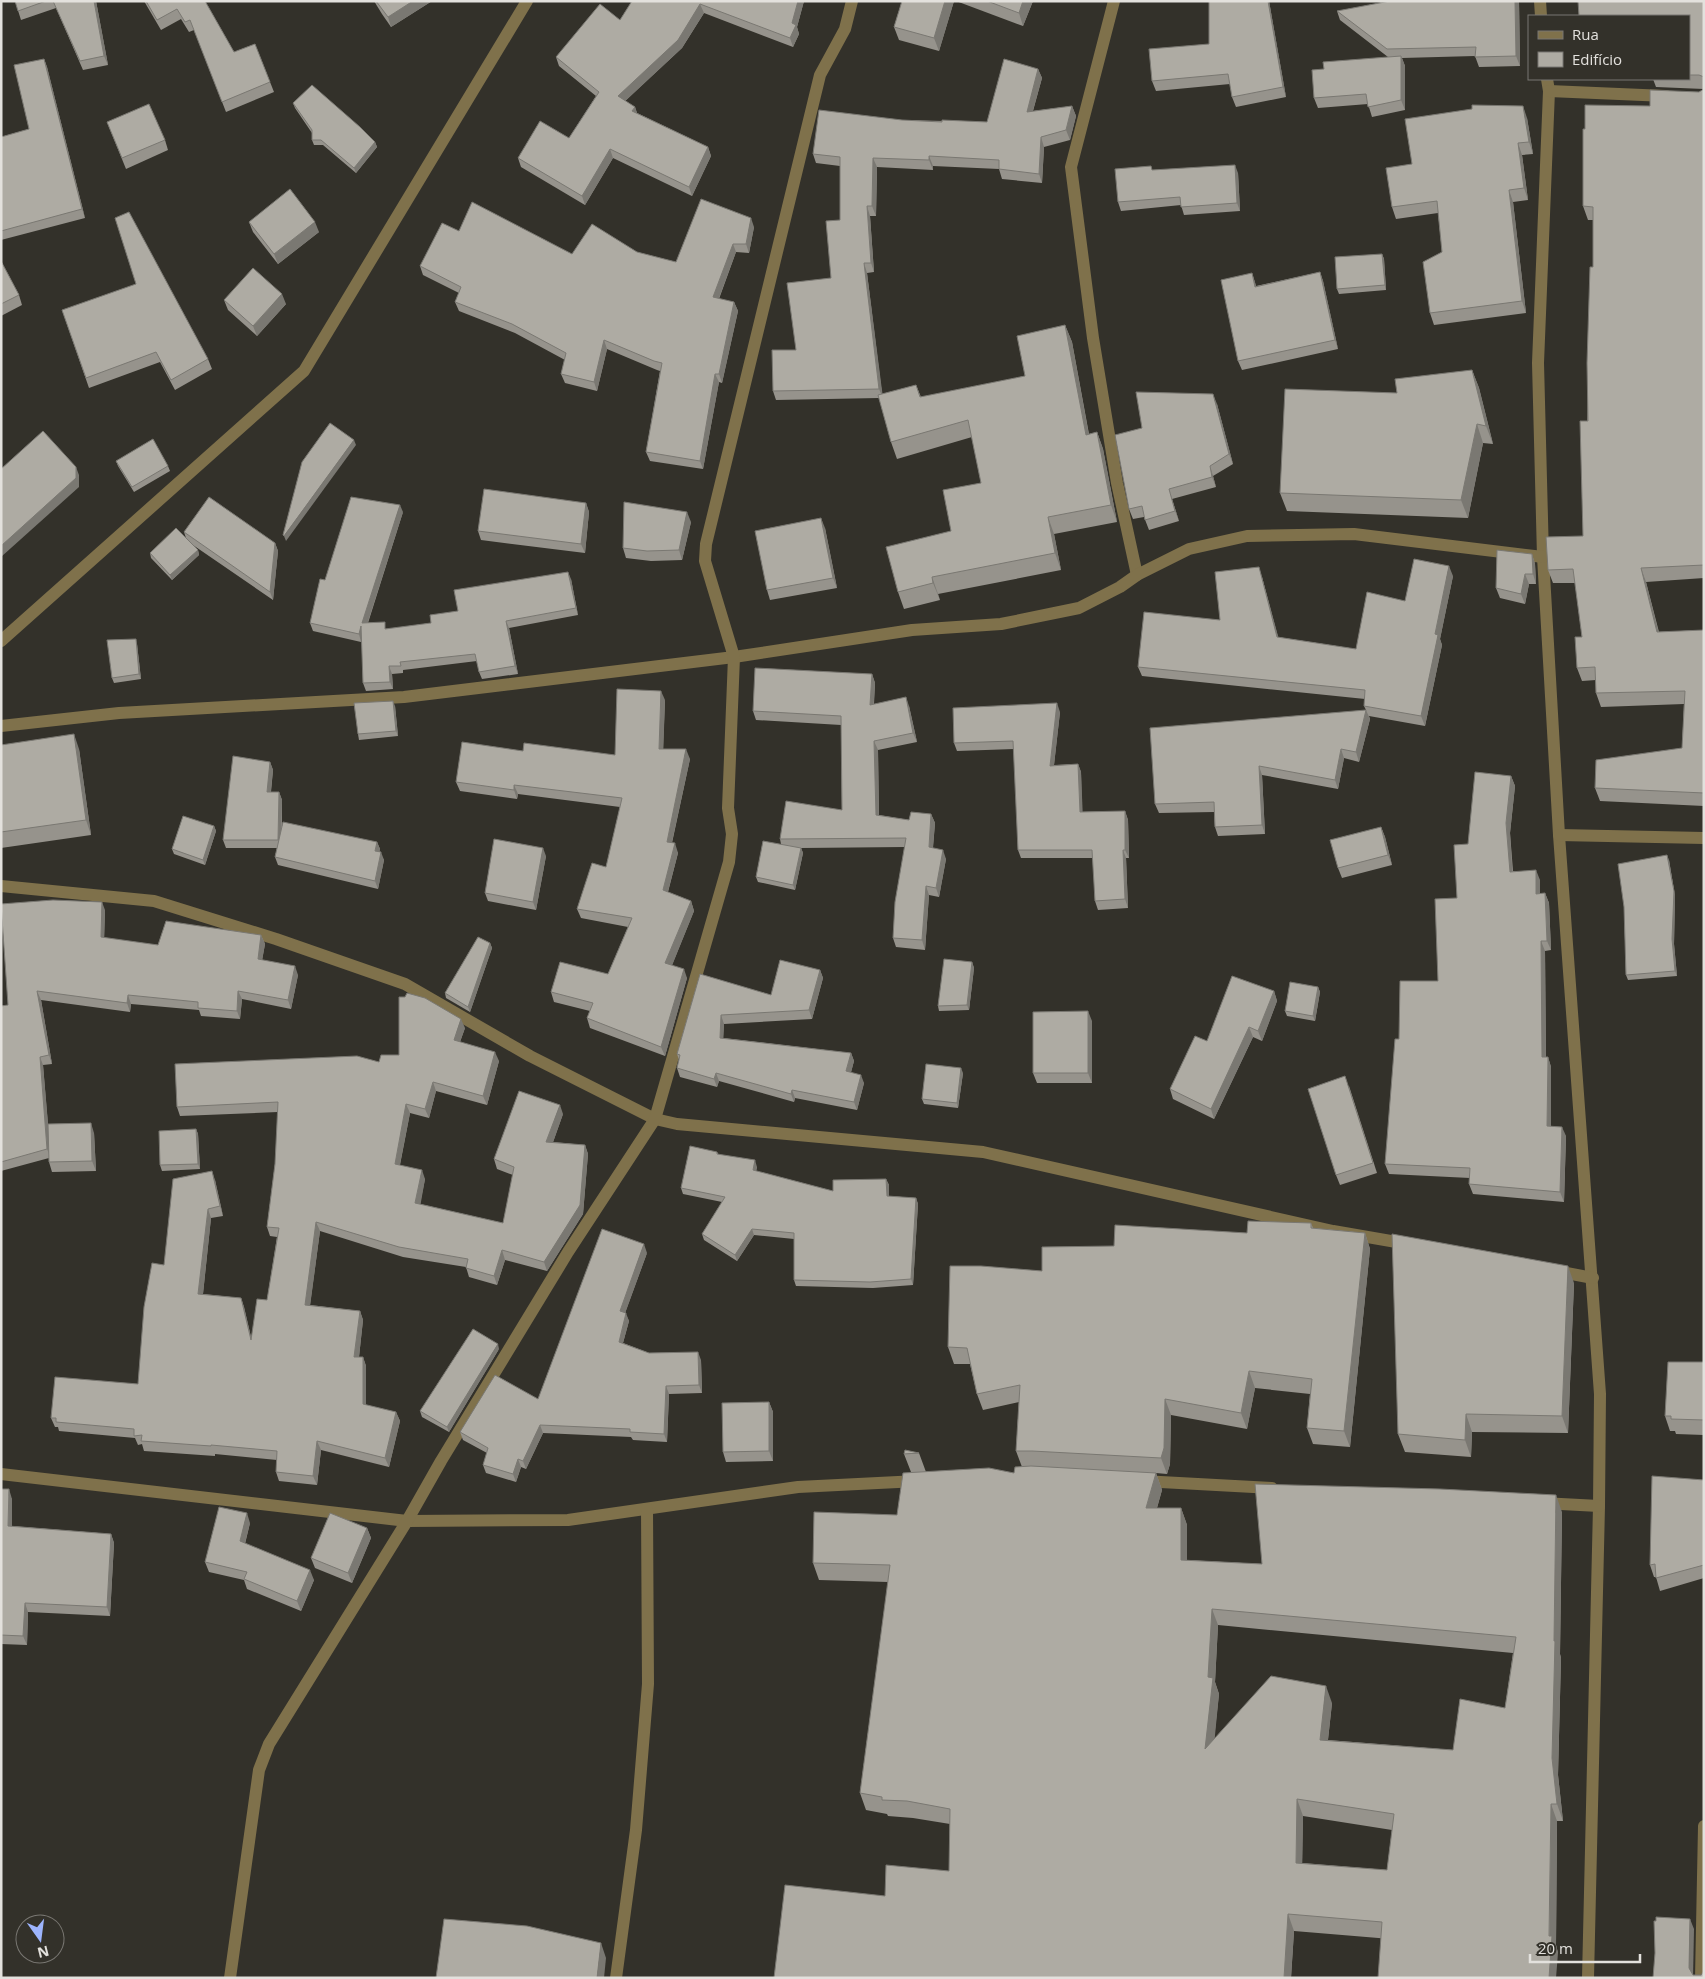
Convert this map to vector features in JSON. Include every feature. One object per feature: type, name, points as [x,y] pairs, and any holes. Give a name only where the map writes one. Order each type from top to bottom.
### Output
[{"type":"street","points":[[1,641],[304,372],[527,1]]},
{"type":"street","points":[[230,1978],[259,1770],[269,1744],[407,1522],[446,1453],[568,1252],[655,1119],[729,862],[732,834],[728,808],[734,658],[705,561],[706,544],[820,75],[845,29],[852,1]]},
{"type":"street","points":[[1114,1],[1071,166],[1093,338],[1117,483],[1137,574]]},
{"type":"street","points":[[1540,1],[1541,15]]},
{"type":"street","points":[[1588,1978],[1600,1394],[1593,1278],[1559,835],[1543,557],[1538,363],[1548,85],[1675,96]]},
{"type":"street","points":[[1,726],[119,713],[404,696],[734,658],[912,630],[1001,624],[1079,608],[1120,587],[1137,574],[1189,549],[1247,536],[1354,534],[1543,557]]},
{"type":"street","points":[[1559,835],[1704,838]]},
{"type":"street","points":[[1,886],[154,901],[276,939],[405,984],[530,1056],[655,1119],[677,1124],[983,1152],[1333,1231],[1420,1246]]},
{"type":"street","points":[[1545,1269],[1593,1278]]},
{"type":"street","points":[[1,1474],[407,1522],[568,1520],[798,1488],[930,1481]]},
{"type":"street","points":[[1127,1480],[1286,1489]]},
{"type":"street","points":[[1531,1502],[1599,1506]]},
{"type":"street","points":[[616,1978],[636,1830],[648,1684],[647,1509]]},
{"type":"street","points":[[1701,1978],[1704,1826]]},
{"type":"building","points":[[15,1],[46,1],[18,11]]},
{"type":"building","points":[[53,1],[94,1],[104,56],[80,61]]},
{"type":"building","points":[[146,1],[205,1],[234,52],[255,44],[270,82],[222,102],[190,20],[185,22],[177,9],[157,20]]},
{"type":"building","points":[[376,1],[413,1],[388,17]]},
{"type":"building","points":[[632,1],[798,1],[792,23],[796,25],[790,38],[700,4],[678,40],[618,96],[635,107],[632,111],[708,147],[689,187],[610,149],[582,196],[518,158],[540,121],[569,138],[599,92],[556,57],[600,4],[620,20]]},
{"type":"building","points":[[902,1],[945,1],[934,38],[894,27]]},
{"type":"building","points":[[987,1],[1023,1],[1019,13]]},
{"type":"building","points":[[1209,1],[1268,1],[1283,87],[1232,97],[1228,74],[1152,81],[1149,49],[1209,44]]},
{"type":"building","points":[[1390,1],[1515,1],[1516,56],[1475,57],[1476,47],[1387,49],[1337,11]]},
{"type":"building","points":[[1578,1],[1704,1],[1704,77],[1690,75],[1690,15],[1579,15]]},
{"type":"building","points":[[1401,56],[1401,100],[1368,107],[1366,94],[1314,98],[1312,70],[1324,69],[1323,62]]},
{"type":"building","points":[[44,59],[82,209],[1,231],[1,137],[29,129],[14,65]]},
{"type":"building","points":[[1004,59],[1038,69],[1027,112],[1072,106],[1066,130],[1041,137],[1039,174],[999,169],[999,160],[929,156],[929,160],[873,158],[872,206],[867,206],[871,263],[864,263],[879,389],[773,391],[772,350],[796,350],[787,283],[831,278],[826,221],[840,220],[840,157],[813,154],[819,110],[902,120],[987,122]]},
{"type":"building","points":[[312,85],[375,142],[354,168],[321,140],[312,140],[312,130],[293,103]]},
{"type":"building","points":[[1704,89],[1704,565],[1641,568],[1657,632],[1704,630],[1704,793],[1595,788],[1596,760],[1682,748],[1685,691],[1596,693],[1595,667],[1577,668],[1575,637],[1582,637],[1573,569],[1548,570],[1546,537],[1583,536],[1580,421],[1588,421],[1587,363],[1590,267],[1593,267],[1593,207],[1583,206],[1583,129],[1585,129],[1585,105],[1650,106],[1650,90],[1699,92]]},
{"type":"building","points":[[149,104],[165,140],[122,158],[107,122]]},
{"type":"building","points":[[1472,105],[1523,106],[1529,142],[1518,143],[1524,188],[1509,190],[1522,301],[1430,313],[1423,262],[1442,252],[1437,201],[1392,207],[1386,168],[1412,164],[1405,119],[1472,109]]},
{"type":"building","points":[[1235,165],[1237,203],[1181,207],[1180,197],[1118,202],[1115,169],[1151,166],[1152,170]]},
{"type":"building","points":[[290,189],[315,222],[274,254],[249,222]]},
{"type":"building","points":[[701,199],[751,218],[746,244],[733,244],[713,297],[734,302],[719,374],[715,374],[700,461],[646,452],[662,363],[604,340],[594,382],[561,374],[566,353],[512,324],[455,302],[461,287],[420,266],[442,223],[459,231],[472,202],[572,254],[592,224],[637,252],[676,262]]},
{"type":"building","points":[[129,212],[208,359],[171,380],[156,352],[86,378],[62,310],[136,284],[115,218]]},
{"type":"building","points":[[1382,254],[1385,285],[1337,289],[1335,257]]},
{"type":"building","points":[[1,261],[19,295],[1,304]]},
{"type":"building","points":[[253,268],[282,294],[253,326],[224,300]]},
{"type":"building","points":[[1320,272],[1335,340],[1238,361],[1221,280],[1252,273],[1255,287]]},
{"type":"building","points":[[1065,325],[1086,435],[1097,432],[1111,505],[1048,517],[1055,553],[932,577],[933,583],[898,592],[886,547],[951,531],[943,490],[981,483],[968,420],[891,442],[878,395],[916,385],[920,397],[1025,376],[1017,336]]},
{"type":"building","points":[[1472,370],[1486,426],[1477,424],[1461,500],[1280,493],[1285,389],[1397,393],[1395,379]]},
{"type":"building","points":[[1136,392],[1213,394],[1229,454],[1210,466],[1212,477],[1169,489],[1175,511],[1145,520],[1142,506],[1129,509],[1115,435],[1142,428]]},
{"type":"building","points":[[330,423],[354,440],[284,536],[302,462]]},
{"type":"building","points":[[43,431],[76,467],[76,478],[1,546],[1,469]]},
{"type":"building","points":[[153,439],[168,466],[132,487],[116,461]]},
{"type":"building","points":[[484,489],[586,503],[581,544],[478,531]]},
{"type":"building","points":[[209,497],[275,543],[270,592],[184,532]]},
{"type":"building","points":[[351,497],[400,505],[362,623],[385,622],[385,629],[431,623],[430,615],[458,611],[454,590],[568,572],[576,608],[506,621],[515,666],[479,672],[475,654],[400,662],[401,666],[389,666],[390,682],[363,683],[361,626],[359,634],[310,623],[320,579],[325,580]]},
{"type":"building","points":[[624,502],[687,512],[679,550],[647,551],[623,548]]},
{"type":"building","points":[[821,518],[833,578],[767,590],[755,531]]},
{"type":"building","points":[[176,528],[198,550],[170,575],[150,553]]},
{"type":"building","points":[[1497,550],[1532,554],[1533,574],[1525,574],[1521,594],[1496,588]]},
{"type":"building","points":[[1414,559],[1449,566],[1435,634],[1438,635],[1421,716],[1364,706],[1365,690],[1138,667],[1144,612],[1220,620],[1215,572],[1259,567],[1277,637],[1356,649],[1367,592],[1405,601]]},
{"type":"building","points":[[136,639],[139,674],[112,678],[107,640]]},
{"type":"building","points":[[755,668],[872,674],[870,705],[906,697],[913,733],[874,741],[876,815],[909,820],[911,812],[931,814],[929,847],[943,850],[936,888],[926,886],[922,940],[893,938],[895,902],[906,838],[780,839],[786,801],[842,810],[841,716],[753,711]]},
{"type":"building","points":[[617,689],[661,691],[659,749],[686,749],[667,842],[675,843],[663,890],[691,901],[665,963],[684,969],[661,1047],[587,1018],[593,1003],[551,992],[560,962],[608,974],[632,918],[577,909],[592,863],[606,867],[622,798],[514,785],[514,790],[456,782],[462,742],[523,751],[524,743],[615,755]]},
{"type":"building","points":[[393,701],[396,731],[358,734],[354,703]]},
{"type":"building","points":[[1057,703],[1050,766],[1078,764],[1080,812],[1125,811],[1125,850],[1123,850],[1125,899],[1095,901],[1092,850],[1018,850],[1013,741],[954,743],[953,708]]},
{"type":"building","points":[[1366,710],[1356,752],[1341,749],[1335,780],[1259,766],[1262,825],[1215,827],[1214,802],[1155,804],[1150,728]]},
{"type":"building","points":[[74,734],[86,820],[1,832],[1,745]]},
{"type":"building","points":[[233,756],[270,762],[267,792],[279,792],[278,840],[223,840]]},
{"type":"building","points":[[1475,772],[1511,776],[1506,823],[1510,872],[1536,870],[1536,894],[1545,893],[1547,941],[1541,941],[1542,1057],[1548,1057],[1547,1126],[1562,1127],[1560,1192],[1469,1184],[1470,1168],[1385,1164],[1395,1039],[1399,1039],[1400,981],[1438,981],[1435,899],[1457,898],[1454,845],[1468,844]]},
{"type":"building","points":[[183,816],[214,826],[203,860],[172,849]]},
{"type":"building","points":[[283,822],[377,842],[375,851],[381,852],[375,881],[275,857]]},
{"type":"building","points":[[1381,827],[1388,855],[1338,868],[1330,840]]},
{"type":"building","points":[[494,839],[543,848],[533,902],[485,893]]},
{"type":"building","points":[[763,841],[801,848],[793,885],[756,877]]},
{"type":"building","points":[[1667,855],[1674,891],[1672,939],[1675,971],[1626,975],[1624,907],[1618,864]]},
{"type":"building","points":[[53,900],[102,902],[101,937],[158,945],[166,921],[261,935],[258,959],[295,966],[288,1000],[238,991],[237,1011],[198,1008],[198,1002],[128,995],[127,1003],[37,991],[49,1055],[40,1057],[47,1149],[1,1162],[1,1006],[8,1005],[1,904]]},
{"type":"building","points":[[478,937],[490,943],[468,1007],[445,993]]},
{"type":"building","points":[[944,959],[972,962],[967,1005],[938,1006]]},
{"type":"building","points":[[780,960],[820,970],[809,1010],[721,1015],[720,1038],[851,1053],[846,1071],[861,1075],[854,1102],[792,1090],[791,1094],[716,1073],[714,1079],[677,1068],[680,1055],[677,1054],[700,974],[771,995]]},
{"type":"building","points":[[1232,976],[1274,991],[1258,1031],[1249,1027],[1211,1109],[1170,1089],[1195,1036],[1207,1041]]},
{"type":"building","points":[[1290,982],[1318,987],[1313,1016],[1285,1011]]},
{"type":"building","points":[[407,993],[425,998],[461,1019],[454,1040],[495,1052],[483,1096],[433,1082],[425,1109],[406,1104],[395,1164],[422,1170],[415,1203],[503,1223],[514,1167],[494,1159],[519,1091],[560,1105],[546,1142],[585,1145],[580,1205],[544,1262],[502,1250],[494,1276],[466,1268],[468,1259],[399,1247],[316,1222],[305,1305],[360,1311],[354,1357],[363,1357],[363,1404],[396,1412],[385,1458],[317,1441],[313,1476],[276,1472],[277,1451],[141,1441],[142,1435],[134,1436],[134,1429],[56,1422],[56,1418],[51,1418],[55,1377],[138,1384],[144,1307],[152,1263],[164,1265],[173,1179],[212,1171],[220,1206],[208,1209],[198,1294],[241,1298],[251,1340],[257,1299],[267,1300],[279,1228],[267,1227],[275,1164],[278,1102],[177,1107],[175,1064],[357,1056],[379,1062],[381,1055],[399,1055],[399,997],[405,997]]},
{"type":"building","points":[[1088,1011],[1088,1073],[1033,1073],[1033,1012]]},
{"type":"building","points":[[926,1064],[961,1068],[957,1103],[922,1099]]},
{"type":"building","points":[[1345,1076],[1373,1163],[1336,1175],[1308,1089]]},
{"type":"building","points":[[91,1123],[92,1161],[49,1162],[48,1124]]},
{"type":"building","points":[[196,1129],[198,1164],[160,1165],[159,1131]]},
{"type":"building","points":[[690,1146],[717,1152],[717,1154],[755,1160],[753,1170],[833,1191],[833,1180],[886,1179],[887,1196],[916,1198],[911,1279],[870,1282],[794,1280],[794,1233],[752,1229],[735,1255],[702,1234],[725,1197],[681,1188]]},
{"type":"building","points":[[1248,1221],[1311,1223],[1311,1228],[1365,1233],[1344,1431],[1307,1428],[1312,1379],[1249,1371],[1241,1413],[1165,1399],[1164,1448],[1161,1458],[1016,1451],[1020,1385],[977,1394],[967,1348],[948,1347],[950,1266],[981,1266],[1042,1271],[1042,1247],[1114,1246],[1115,1225],[1247,1233]]},
{"type":"building","points":[[602,1229],[644,1244],[620,1311],[626,1313],[619,1342],[649,1353],[698,1352],[699,1385],[666,1386],[664,1434],[630,1432],[630,1429],[540,1425],[523,1461],[518,1459],[513,1474],[483,1465],[488,1448],[460,1432],[495,1375],[538,1399]]},
{"type":"building","points":[[1392,1234],[1568,1266],[1562,1416],[1466,1414],[1465,1440],[1398,1434]]},
{"type":"building","points":[[473,1329],[498,1344],[447,1427],[420,1411]]},
{"type":"building","points":[[1668,1362],[1704,1362],[1704,1420],[1671,1419],[1671,1416],[1665,1416]]},
{"type":"building","points":[[769,1402],[769,1451],[723,1452],[722,1403]]},
{"type":"building","points":[[905,1450],[919,1453],[904,1454]]},
{"type":"building","points":[[1031,1466],[1156,1473],[1146,1508],[1181,1508],[1181,1560],[1262,1564],[1255,1484],[1440,1489],[1556,1495],[1552,1758],[1557,1804],[1551,1804],[1549,1936],[1552,1936],[1549,1978],[1378,1978],[1382,1922],[1288,1914],[1284,1978],[774,1978],[785,1885],[885,1896],[886,1865],[949,1871],[950,1809],[907,1801],[882,1800],[882,1797],[860,1793],[890,1565],[813,1563],[814,1512],[897,1515],[903,1473],[989,1468],[1014,1473],[1015,1467]],"holes":[[[1212,1609],[1516,1637],[1505,1708],[1460,1699],[1453,1750],[1320,1740],[1326,1686],[1271,1676],[1205,1749],[1213,1678],[1208,1677]],[[1297,1799],[1394,1814],[1387,1870],[1296,1863]]]},
{"type":"building","points":[[1652,1476],[1704,1480],[1704,1565],[1656,1578],[1655,1564],[1650,1565]]},
{"type":"building","points":[[1,1489],[9,1489],[8,1526],[111,1534],[107,1607],[25,1603],[23,1636],[1,1635]]},
{"type":"building","points":[[219,1507],[247,1513],[240,1541],[310,1570],[297,1601],[244,1579],[247,1572],[205,1562]]},
{"type":"building","points":[[330,1513],[367,1528],[348,1573],[311,1558]]},
{"type":"building","points":[[1656,1917],[1690,1919],[1689,1968],[1693,1975],[1701,1975],[1704,1971],[1704,1978],[1653,1978],[1655,1953],[1654,1921],[1656,1921]]},
{"type":"building","points":[[444,1919],[527,1926],[601,1943],[597,1978],[436,1978]]}]
